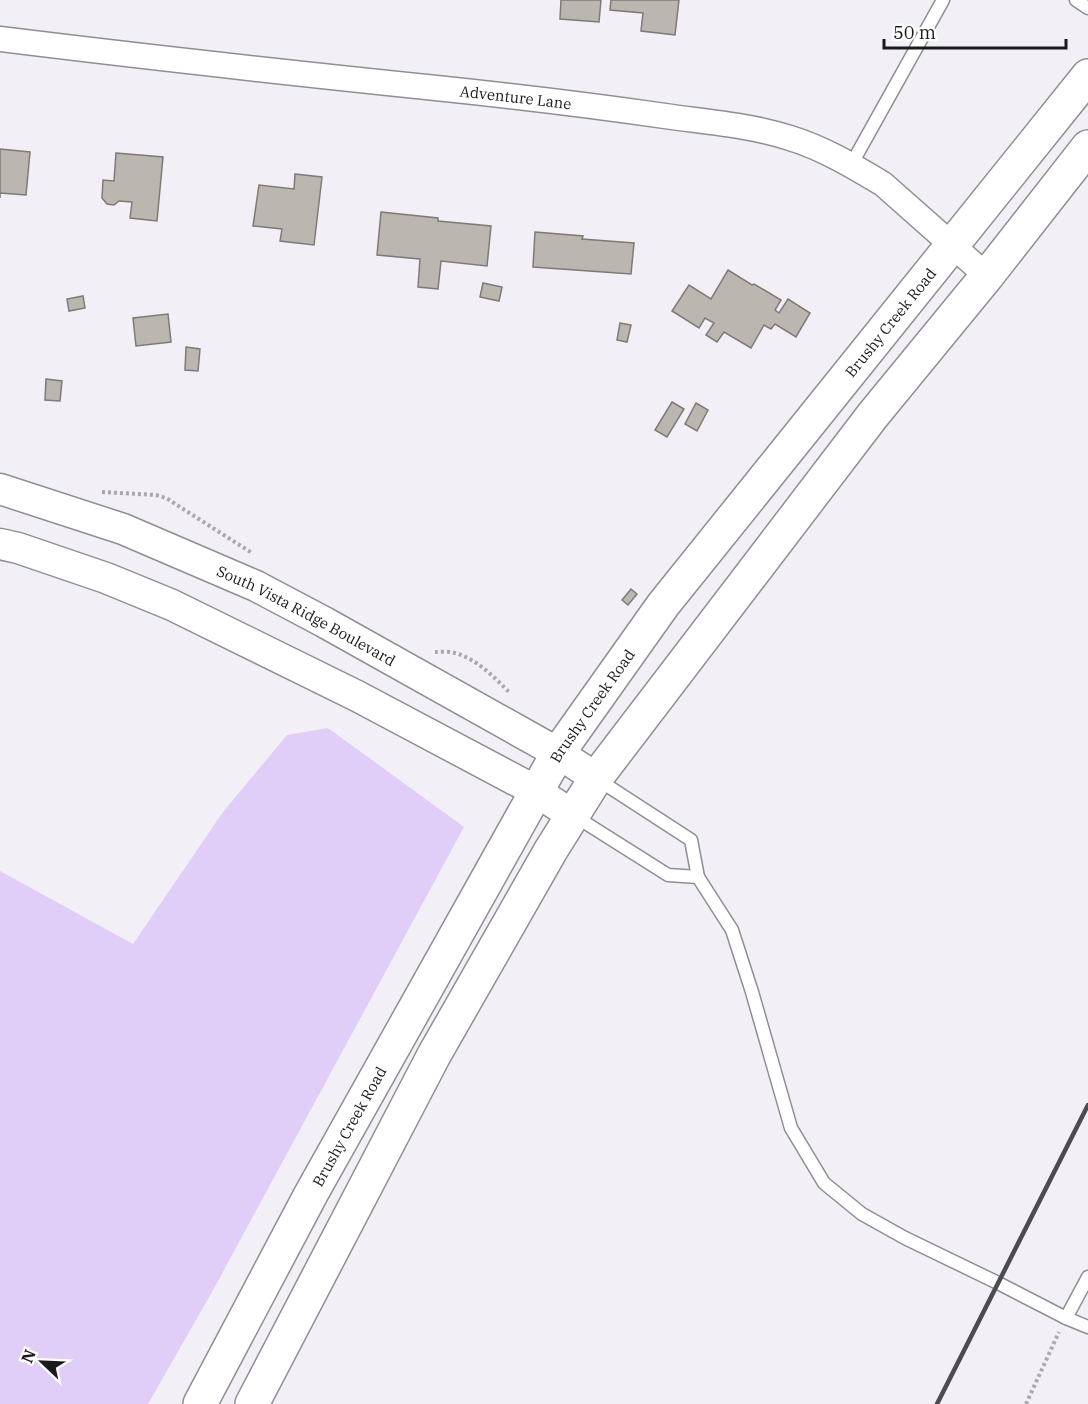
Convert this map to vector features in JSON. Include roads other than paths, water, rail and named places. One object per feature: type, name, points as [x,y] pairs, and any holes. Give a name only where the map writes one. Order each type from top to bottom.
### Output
[{"type":"main road","name":"Brushy Creek Road","points":[[200,1404],[311,1194],[558,753],[663,605],[1088,76]]},
{"type":"main road","points":[[252,1404],[434,1055],[572,815],[596,778],[873,415],[987,276],[1088,147]]},
{"type":"street","name":"Adventure Lane","points":[[0,39],[566,102],[752,128],[791,138],[829,153],[883,184],[987,276]]},
{"type":"street","name":"South Vista Ridge Boulevard","points":[[0,489],[123,528],[255,586],[558,753],[596,778]]},
{"type":"street","points":[[0,544],[106,578],[172,605],[357,696],[536,791],[572,815]]},
{"type":"lane","points":[[851,165],[943,0]]},
{"type":"lane","points":[[1076,0],[1088,8]]},
{"type":"lane","points":[[596,778],[691,840],[698,877],[732,930],[791,1128],[824,1183],[862,1214],[905,1238],[1088,1327]]},
{"type":"lane","points":[[572,815],[668,875],[698,877]]},
{"type":"lane","points":[[1066,1318],[1088,1277]]},
{"type":"railway","points":[[937,1404],[1088,1105]]}]
